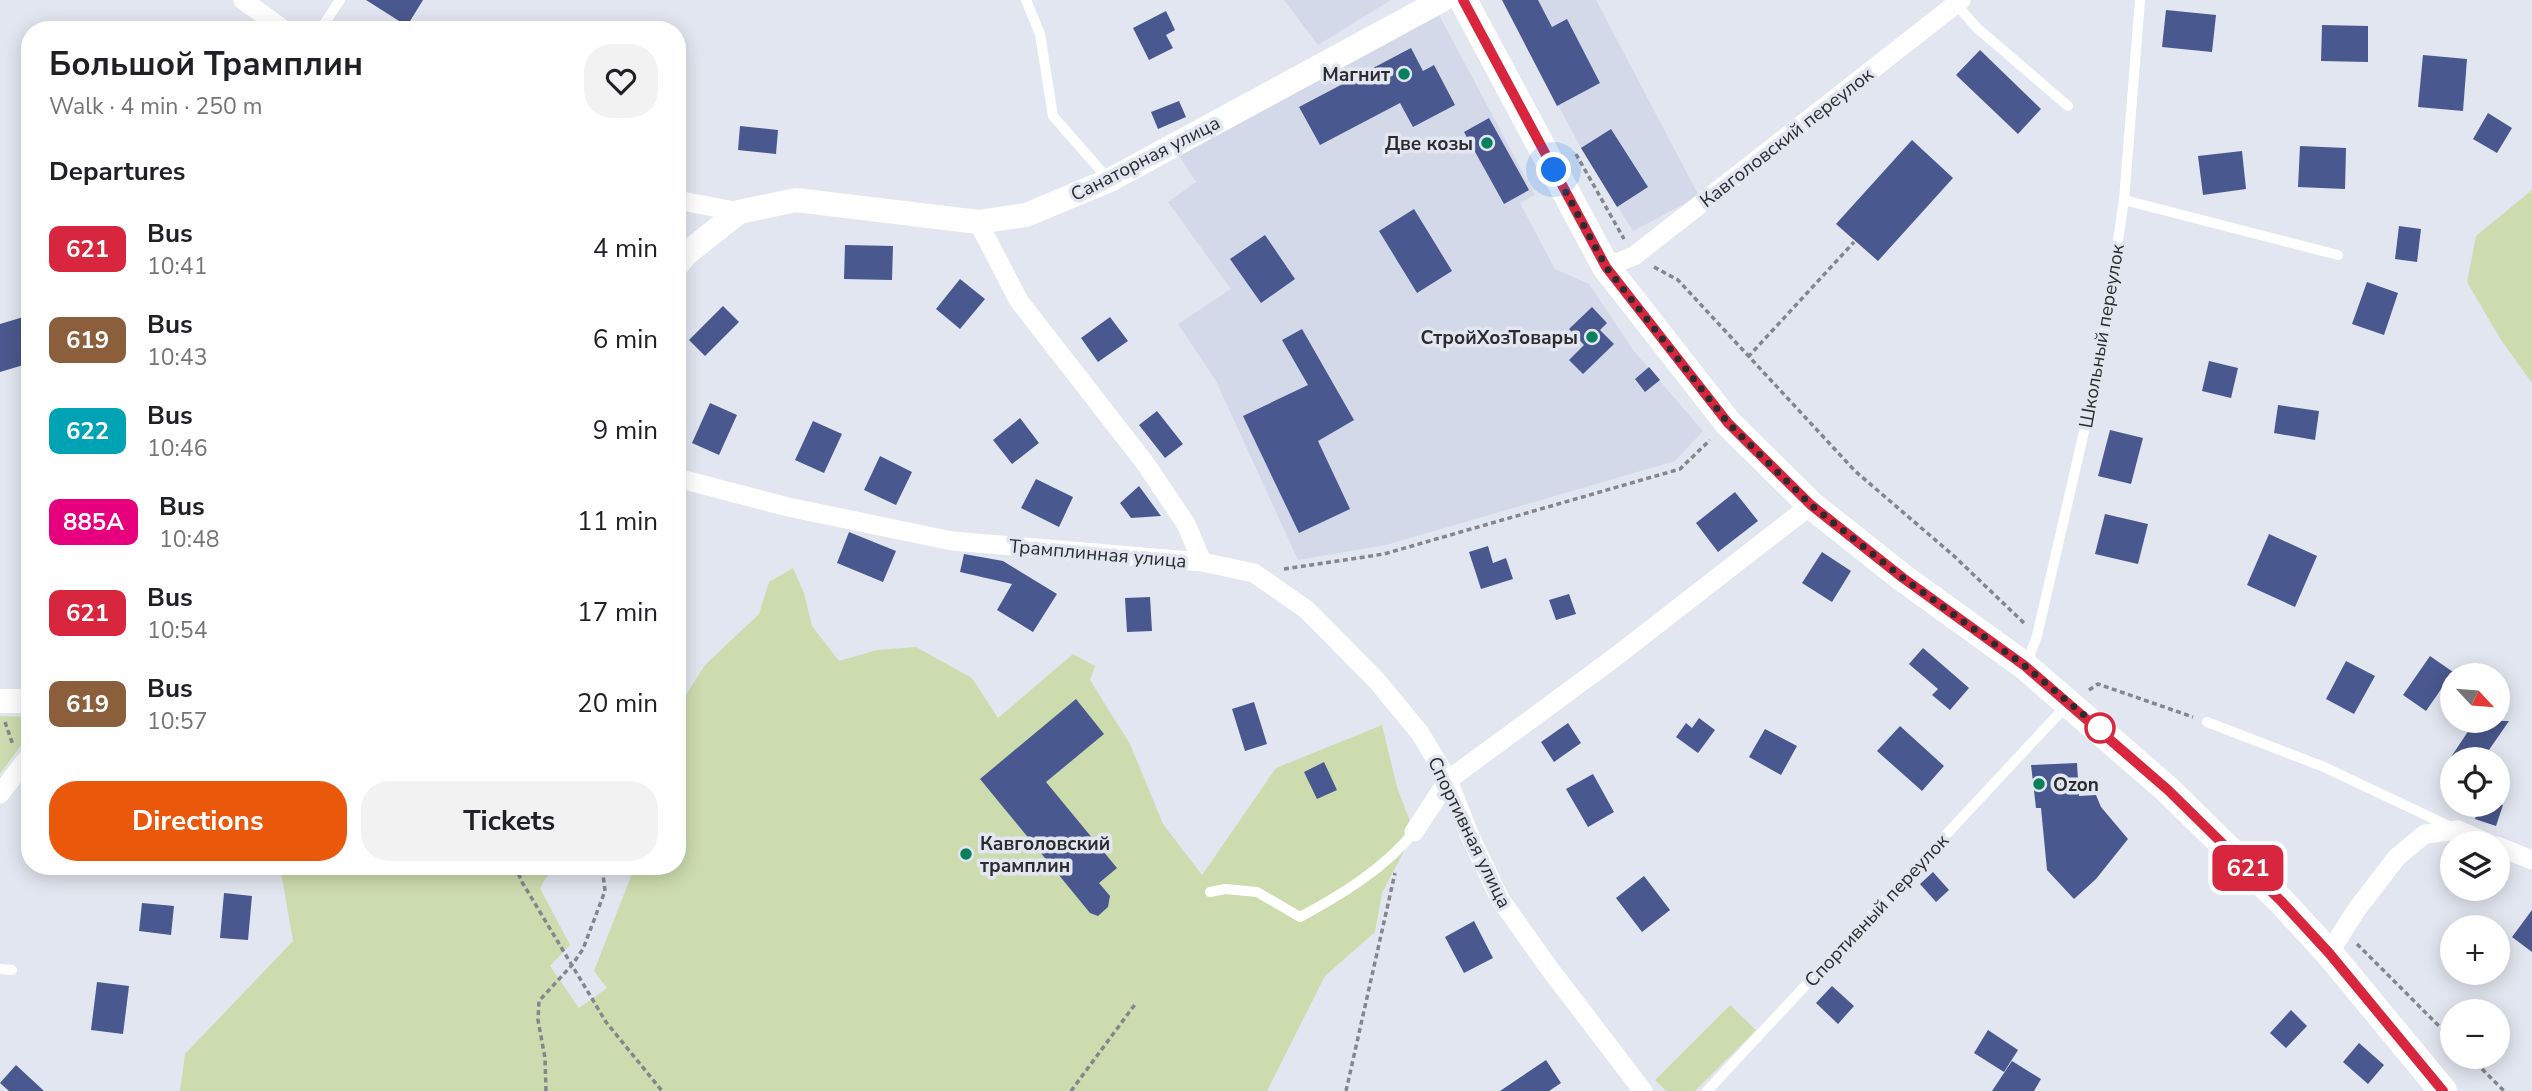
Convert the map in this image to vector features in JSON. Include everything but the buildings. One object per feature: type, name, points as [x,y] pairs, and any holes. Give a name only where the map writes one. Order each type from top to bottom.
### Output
[{"type":"main road","points":[[1463,0],[1606,267],[1728,423],[1811,505],[1903,578],[2025,666],[2069,702],[2168,790],[2282,902],[2336,942],[2444,1091]]},
{"type":"street","points":[[243,0],[271,21]]},
{"type":"street","name":"Санаторная улица","points":[[686,254],[740,212],[796,200],[978,222],[1026,215],[1110,180],[1442,0]]},
{"type":"street","name":"Кавголовский переулок","points":[[1606,267],[1634,256],[1959,2]]},
{"type":"street","points":[[686,202],[740,212]]},
{"type":"street","name":"Трамплинная улица","points":[[686,480],[788,507],[952,541],[1202,562],[1186,524],[1145,463],[1020,302],[978,222]]},
{"type":"street","points":[[1414,832],[1448,779],[1610,661],[1811,505]]},
{"type":"street","name":"Спортивная улица","points":[[1202,562],[1254,573],[1307,610],[1377,681],[1420,733],[1448,779],[1469,834],[1500,899],[1643,1091]]},
{"type":"street","points":[[2,711],[21,704]]},
{"type":"street","points":[[0,794],[21,765]]},
{"type":"street","points":[[2336,942],[2397,857],[2425,834],[2458,830]]},
{"type":"street","points":[[2510,851],[2532,860]]},
{"type":"lane","points":[[326,21],[340,0]]},
{"type":"lane","points":[[1026,0],[1041,34],[1054,116],[1110,180]]},
{"type":"lane","name":"Школьный переулок","points":[[2025,666],[2037,636],[2100,362],[2124,200],[2140,0]]},
{"type":"lane","points":[[1959,2],[1976,27],[2068,106]]},
{"type":"lane","points":[[2124,200],[2338,255]]},
{"type":"lane","name":"Спортивный переулок","points":[[1707,1091],[2069,702]]},
{"type":"lane","points":[[2207,722],[2324,767],[2458,830]]},
{"type":"lane","points":[[1210,892],[1225,889],[1257,892],[1300,917],[1329,901],[1399,850],[1414,832]]},
{"type":"lane","points":[[0,968],[12,970]]},
{"type":"path","points":[[1574,151],[1634,256],[1678,280],[1855,471],[1954,556],[2037,636]]},
{"type":"path","points":[[1748,357],[1854,242]]},
{"type":"path","points":[[1254,573],[1384,554],[1680,469],[1728,423]]},
{"type":"path","points":[[2069,702],[2098,684],[2207,722]]},
{"type":"path","points":[[2,711],[21,754]]},
{"type":"path","points":[[1346,1091],[1399,850]]},
{"type":"path","points":[[520,875],[606,1022],[662,1091]]},
{"type":"path","points":[[546,1091],[545,1058],[538,1020],[539,1001],[583,949],[605,891],[602,875]]},
{"type":"path","points":[[2336,942],[2440,1029]]},
{"type":"path","points":[[1071,1091],[1136,1003]]},
{"type":"path","points":[[2482,1069],[2504,1091]]},
{"type":"shaded area","points":[[1284,0],[1391,0],[1318,45]]},
{"type":"shaded area","points":[[1502,0],[1596,0],[1699,196],[1633,231],[1581,148]]},
{"type":"shaded area","points":[[1439,15],[1535,195],[1520,203],[1555,269],[1589,284],[1633,350],[1703,431],[1675,461],[1386,545],[1298,560],[1216,381],[1178,324],[1231,289],[1168,202],[1196,182],[1176,151]]},
{"type":"green space","points":[[2532,190],[2532,383],[2501,340],[2467,282],[2476,236]]},
{"type":"green space","name":"Кавголовский трамплин","points":[[793,568],[804,593],[812,626],[839,661],[877,650],[916,647],[972,678],[998,718],[1073,654],[1095,666],[1090,680],[1130,744],[1163,824],[1202,875],[1276,768],[1382,725],[1397,787],[1414,832],[1382,893],[1375,932],[1325,976],[1267,1091],[180,1091],[185,1054],[293,941],[282,875],[548,875],[540,888],[570,945],[550,966],[579,1008],[607,988],[594,971],[631,875],[686,875],[686,695],[705,665],[759,614],[769,582]]},
{"type":"green space","points":[[0,716],[21,717],[21,745],[0,774]]},
{"type":"green space","points":[[1730,1005],[1756,1030],[1695,1091],[1666,1091],[1655,1080]]},
{"type":"bus line","name":"621","points":[[1463,0],[1606,267],[1728,423],[1811,505],[1903,578],[2025,666],[2135,759],[2282,902],[2329,953],[2443,1091]]},
{"type":"place","name":"Магнит","points":[[1404,74]]},
{"type":"place","name":"Две козы","points":[[1487,143]]},
{"type":"place","name":"СтройХозТовары","points":[[1592,337]]},
{"type":"place","name":"Ozon","points":[[2039,784]]},
{"type":"place","name":"Кавголовский трамплин","points":[[966,854]]},
{"type":"route","points":[[1554,170],[1606,267],[1728,423],[1811,505],[1903,578],[2025,666],[2102,730],[2100,728]]}]
